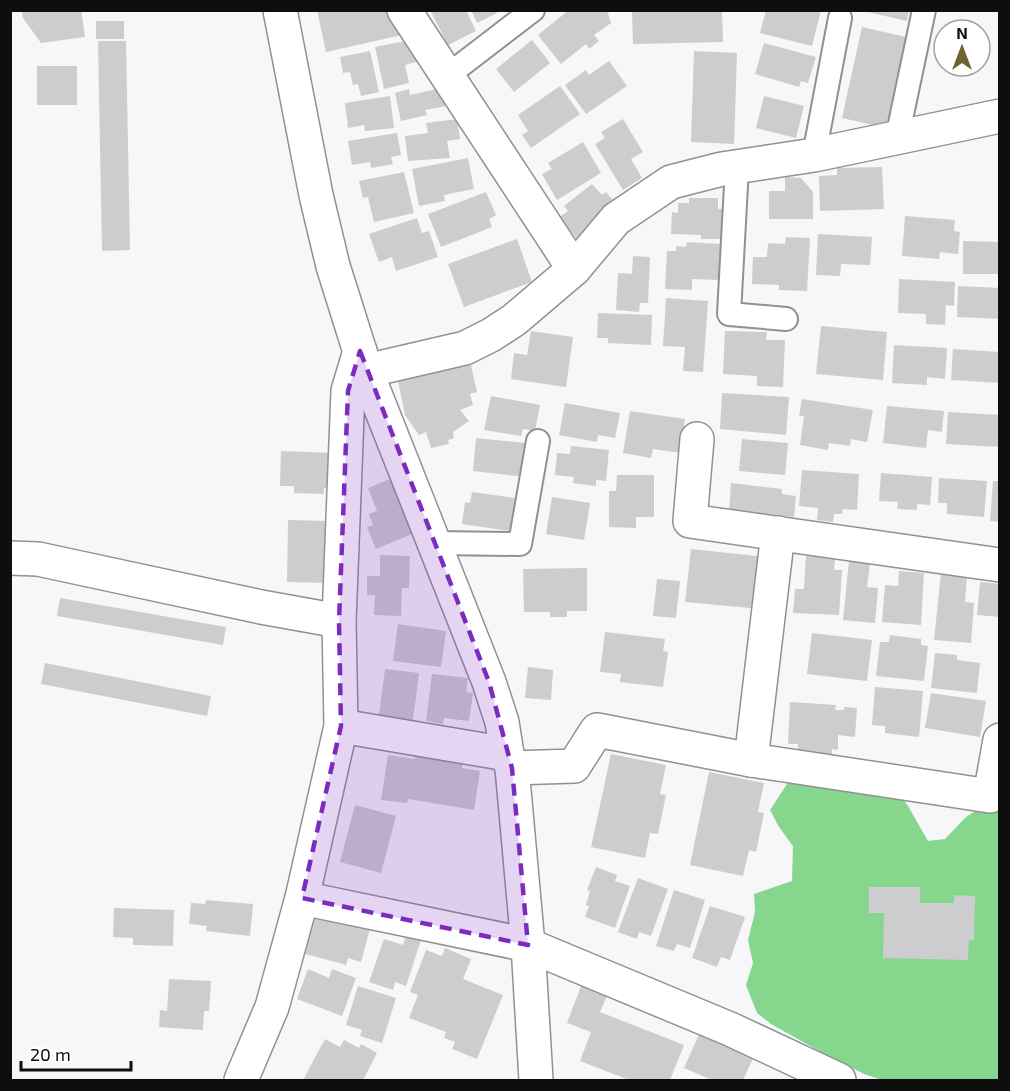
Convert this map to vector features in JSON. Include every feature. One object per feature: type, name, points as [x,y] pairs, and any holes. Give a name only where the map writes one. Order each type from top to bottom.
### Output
[{"type":"street","points":[[280,10],[316,195],[333,266],[363,361],[489,682],[502,722],[509,761],[528,945],[536,1080]]},
{"type":"street","points":[[404,10],[574,269]]},
{"type":"street","points":[[363,361],[465,348],[491,335],[514,320],[574,269],[616,219],[671,182],[722,169],[814,155],[999,116]]},
{"type":"street","points":[[241,1080],[272,1007],[302,898],[341,726],[339,621],[348,391],[363,361]]},
{"type":"street","points":[[696,439],[690,521],[999,565]]},
{"type":"street","points":[[750,760],[778,533]]},
{"type":"street","points":[[10,558],[38,559],[261,607],[339,621]]},
{"type":"street","points":[[341,726],[509,761],[574,766],[597,730],[750,760],[990,796],[999,740]]},
{"type":"street","points":[[302,898],[528,945],[730,1029],[839,1080]]},
{"type":"lane","points":[[447,76],[533,10]]},
{"type":"lane","points":[[897,138],[924,10]]},
{"type":"lane","points":[[814,155],[840,18]]},
{"type":"lane","points":[[737,167],[729,314],[786,319]]},
{"type":"lane","points":[[434,543],[520,544],[538,441]]},
{"type":"highlighted area","points":[[360,351],[489,682],[512,768],[528,945],[302,898],[341,726],[339,621],[348,391]]},
{"type":"green space","points":[[789,781],[896,789],[928,841],[945,839],[966,817],[999,796],[999,1080],[882,1080],[830,1057],[771,1024],[757,1013],[746,985],[753,963],[748,940],[755,912],[754,894],[792,881],[793,846],[770,810]]},
{"type":"building","points":[[22,10],[81,10],[85,37],[41,43],[23,18]]},
{"type":"building","points":[[317,10],[396,10],[411,33],[326,52]]},
{"type":"building","points":[[430,10],[466,10],[476,31],[448,45]]},
{"type":"building","points":[[471,10],[496,10],[497,13],[477,23]]},
{"type":"building","points":[[569,10],[607,10],[611,23],[594,35],[599,41],[589,49],[586,44],[561,64],[538,35]]},
{"type":"building","points":[[632,10],[722,10],[723,42],[633,44]]},
{"type":"building","points":[[766,10],[821,10],[812,46],[760,33]]},
{"type":"building","points":[[859,10],[909,10],[907,21]]},
{"type":"building","points":[[96,21],[124,21],[124,39],[96,39]]},
{"type":"building","points":[[862,27],[906,37],[886,128],[842,118]]},
{"type":"building","points":[[415,39],[420,61],[405,65],[409,83],[384,89],[375,47]]},
{"type":"building","points":[[532,40],[550,63],[514,92],[496,69]]},
{"type":"building","points":[[98,41],[126,41],[130,250],[102,251]]},
{"type":"building","points":[[764,43],[816,57],[808,83],[801,81],[799,87],[755,74]]},
{"type":"building","points":[[370,51],[379,92],[361,96],[358,84],[353,85],[350,72],[343,73],[340,57]]},
{"type":"building","points":[[694,51],[737,53],[734,144],[691,142]]},
{"type":"building","points":[[609,61],[627,86],[586,114],[565,85],[586,70],[589,75]]},
{"type":"building","points":[[37,66],[77,66],[77,105],[37,105]]},
{"type":"building","points":[[560,86],[580,114],[531,148],[522,135],[528,131],[518,115]]},
{"type":"building","points":[[442,88],[446,106],[425,110],[427,115],[401,121],[395,93],[409,89],[410,95]]},
{"type":"building","points":[[390,96],[394,128],[365,131],[364,125],[348,128],[345,103]]},
{"type":"building","points":[[764,96],[804,106],[796,138],[756,128]]},
{"type":"building","points":[[457,119],[460,139],[447,141],[450,158],[408,161],[405,136],[428,133],[426,123]]},
{"type":"building","points":[[623,119],[643,152],[631,159],[642,178],[623,190],[595,144],[605,138],[601,132]]},
{"type":"building","points":[[397,133],[401,155],[391,157],[393,164],[371,168],[370,162],[352,165],[348,141]]},
{"type":"building","points":[[583,142],[601,173],[557,200],[542,174],[552,169],[548,163]]},
{"type":"building","points":[[468,158],[474,189],[444,195],[445,201],[419,206],[412,169]]},
{"type":"building","points":[[882,167],[884,209],[820,211],[819,176],[837,175],[837,168]]},
{"type":"building","points":[[404,172],[414,213],[374,222],[368,197],[363,198],[359,181]]},
{"type":"building","points":[[785,177],[801,178],[813,192],[813,219],[769,219],[769,191],[785,191]]},
{"type":"building","points":[[592,184],[602,195],[606,192],[618,206],[577,239],[560,217],[568,211],[564,206]]},
{"type":"building","points":[[486,192],[496,215],[489,219],[492,227],[441,247],[428,214]]},
{"type":"building","points":[[689,198],[718,198],[718,209],[725,209],[725,239],[701,239],[701,235],[671,234],[672,212],[678,213],[678,203],[689,203]]},
{"type":"building","points":[[905,216],[955,220],[954,231],[960,232],[958,254],[940,252],[939,259],[902,256]]},
{"type":"building","points":[[417,218],[422,233],[429,231],[438,257],[396,271],[392,257],[379,262],[369,234]]},
{"type":"building","points":[[818,234],[872,237],[870,265],[841,264],[840,276],[816,275]]},
{"type":"building","points":[[786,237],[810,238],[807,291],[779,290],[779,285],[752,284],[753,257],[767,257],[768,243],[785,244]]},
{"type":"building","points":[[517,239],[532,282],[464,307],[448,264]]},
{"type":"building","points":[[963,241],[1000,242],[1000,274],[963,274]]},
{"type":"building","points":[[687,242],[721,244],[719,280],[692,279],[692,290],[665,289],[667,251],[676,251],[676,246],[686,247]]},
{"type":"building","points":[[633,256],[650,257],[648,303],[640,303],[639,312],[616,310],[618,273],[632,274]]},
{"type":"building","points":[[899,279],[955,282],[954,306],[946,305],[945,325],[926,324],[926,314],[898,313]]},
{"type":"building","points":[[958,286],[1000,288],[1000,319],[957,317]]},
{"type":"building","points":[[666,298],[708,301],[703,372],[683,371],[685,347],[663,346]]},
{"type":"building","points":[[598,313],[652,315],[651,345],[608,343],[608,338],[597,338]]},
{"type":"building","points":[[821,326],[887,332],[883,380],[816,374]]},
{"type":"building","points":[[531,331],[573,337],[566,387],[511,379],[514,353],[527,355]]},
{"type":"building","points":[[725,331],[767,332],[766,340],[785,340],[783,387],[757,386],[757,376],[723,374]]},
{"type":"building","points":[[894,345],[947,348],[945,379],[927,377],[927,385],[892,383]]},
{"type":"building","points":[[953,349],[1000,352],[1000,383],[951,380]]},
{"type":"building","points":[[471,365],[477,392],[470,394],[473,405],[460,410],[469,421],[453,432],[454,438],[448,440],[449,444],[431,448],[426,432],[419,435],[405,415],[398,381]]},
{"type":"building","points":[[722,393],[789,397],[786,435],[720,429]]},
{"type":"building","points":[[491,396],[540,405],[535,431],[523,429],[521,436],[484,430]]},
{"type":"building","points":[[802,399],[873,410],[867,442],[851,439],[850,446],[829,443],[828,450],[800,445],[804,416],[799,416]]},
{"type":"building","points":[[565,403],[620,413],[615,438],[598,435],[597,442],[559,435]]},
{"type":"building","points":[[887,406],[944,411],[942,432],[928,430],[926,448],[883,443]]},
{"type":"building","points":[[630,411],[685,419],[680,453],[653,449],[651,458],[623,453]]},
{"type":"building","points":[[948,412],[1000,415],[1000,447],[946,444]]},
{"type":"building","points":[[476,438],[525,443],[524,453],[528,453],[525,477],[473,471]]},
{"type":"building","points":[[742,439],[788,443],[785,475],[739,471]]},
{"type":"building","points":[[571,446],[609,450],[606,481],[596,480],[596,486],[573,483],[574,477],[555,475],[557,453],[570,454]]},
{"type":"building","points":[[281,451],[335,453],[333,488],[324,488],[324,494],[294,493],[294,486],[280,486]]},
{"type":"building","points":[[802,470],[859,474],[857,510],[843,509],[842,514],[834,514],[833,522],[817,520],[818,508],[799,506]]},
{"type":"building","points":[[881,473],[932,477],[930,505],[917,504],[917,510],[897,509],[898,502],[879,501]]},
{"type":"building","points":[[617,475],[654,475],[654,517],[636,517],[636,528],[609,527],[609,491],[616,491]]},
{"type":"building","points":[[939,478],[987,481],[984,517],[947,514],[947,503],[938,503]]},
{"type":"building","points":[[390,479],[412,534],[376,549],[367,527],[373,525],[369,514],[377,511],[368,488]]},
{"type":"building","points":[[993,481],[1000,481],[1000,522],[990,521]]},
{"type":"building","points":[[731,483],[782,489],[782,494],[796,496],[794,517],[729,511]]},
{"type":"building","points":[[472,492],[515,498],[510,531],[462,524],[465,502],[470,503]]},
{"type":"building","points":[[552,497],[590,503],[584,540],[546,534]]},
{"type":"building","points":[[288,520],[331,521],[329,583],[287,582]]},
{"type":"building","points":[[691,549],[766,557],[761,609],[685,602]]},
{"type":"building","points":[[380,555],[410,556],[409,588],[402,588],[401,616],[374,615],[375,595],[367,595],[367,576],[380,576]]},
{"type":"building","points":[[806,556],[835,558],[834,570],[842,570],[839,615],[793,613],[795,589],[804,589]]},
{"type":"building","points":[[849,561],[870,563],[867,587],[878,588],[875,623],[843,620]]},
{"type":"building","points":[[587,568],[587,611],[567,611],[567,617],[550,617],[550,612],[524,612],[523,569]]},
{"type":"building","points":[[899,571],[924,573],[921,625],[882,622],[885,585],[898,586]]},
{"type":"building","points":[[941,572],[967,575],[965,602],[974,603],[971,643],[934,640]]},
{"type":"building","points":[[657,579],[680,581],[676,618],[653,616]]},
{"type":"building","points":[[980,582],[1000,584],[1000,617],[977,615]]},
{"type":"building","points":[[60,598],[226,627],[223,645],[57,616]]},
{"type":"building","points":[[398,624],[446,631],[441,667],[393,661]]},
{"type":"building","points":[[605,632],[665,639],[663,651],[668,652],[663,687],[620,682],[621,674],[600,672]]},
{"type":"building","points":[[812,633],[872,640],[867,681],[807,674]]},
{"type":"building","points":[[890,635],[921,639],[921,645],[928,646],[924,681],[876,676],[880,642],[889,642]]},
{"type":"building","points":[[935,653],[957,655],[957,660],[980,663],[977,693],[931,688]]},
{"type":"building","points":[[45,663],[211,696],[207,716],[41,684]]},
{"type":"building","points":[[528,667],[553,670],[551,700],[525,698]]},
{"type":"building","points":[[385,669],[419,673],[413,720],[379,715]]},
{"type":"building","points":[[432,674],[468,678],[466,692],[473,693],[469,721],[444,718],[443,724],[426,721]]},
{"type":"building","points":[[875,687],[923,691],[919,737],[885,733],[885,726],[872,725]]},
{"type":"building","points":[[931,693],[986,701],[980,737],[925,728]]},
{"type":"building","points":[[790,702],[836,705],[835,710],[844,710],[844,707],[857,708],[855,737],[838,735],[838,750],[832,749],[832,756],[797,754],[798,744],[788,744]]},
{"type":"building","points":[[416,751],[463,758],[462,768],[480,771],[474,810],[408,799],[407,803],[381,800],[388,755],[415,759]]},
{"type":"building","points":[[611,754],[666,765],[660,794],[666,795],[658,834],[650,833],[645,858],[591,847]]},
{"type":"building","points":[[709,772],[764,783],[758,812],[764,813],[756,852],[749,850],[743,876],[690,865]]},
{"type":"building","points":[[355,805],[396,816],[381,873],[340,862]]},
{"type":"building","points":[[596,867],[617,875],[615,881],[630,886],[615,928],[585,917],[589,906],[586,905],[590,891],[587,890]]},
{"type":"building","points":[[638,878],[668,889],[651,936],[639,932],[637,939],[618,932]]},
{"type":"building","points":[[869,887],[920,887],[920,903],[954,903],[954,895],[975,896],[974,940],[969,940],[968,960],[883,958],[884,913],[869,913]]},
{"type":"building","points":[[674,890],[705,900],[690,948],[677,944],[674,951],[656,946]]},
{"type":"building","points":[[206,900],[253,904],[250,936],[206,931],[207,926],[189,924],[191,903],[205,904]]},
{"type":"building","points":[[710,906],[745,917],[730,960],[721,957],[717,967],[692,958]]},
{"type":"building","points":[[114,908],[174,910],[173,946],[133,945],[133,938],[113,937]]},
{"type":"building","points":[[327,913],[371,925],[361,962],[348,958],[346,965],[302,953],[311,921]]},
{"type":"building","points":[[406,935],[421,940],[406,986],[395,982],[393,990],[369,982],[384,939],[403,945]]},
{"type":"building","points":[[445,948],[471,959],[463,979],[503,995],[477,1059],[452,1049],[455,1042],[444,1038],[446,1032],[409,1018],[418,995],[410,992],[426,950],[442,956]]},
{"type":"building","points":[[308,969],[329,978],[332,969],[356,978],[342,1016],[297,999]]},
{"type":"building","points":[[169,979],[211,981],[209,1011],[204,1011],[203,1030],[159,1027],[160,1010],[167,1011]]},
{"type":"building","points":[[583,981],[609,991],[600,1012],[684,1045],[670,1080],[629,1080],[580,1061],[591,1032],[567,1023]]},
{"type":"building","points":[[358,986],[396,998],[382,1043],[360,1036],[362,1030],[346,1025]]},
{"type":"building","points":[[701,1030],[755,1054],[743,1080],[712,1080],[684,1068]]},
{"type":"building","points":[[325,1039],[340,1047],[344,1040],[359,1048],[361,1044],[377,1053],[363,1080],[303,1080]]}]
